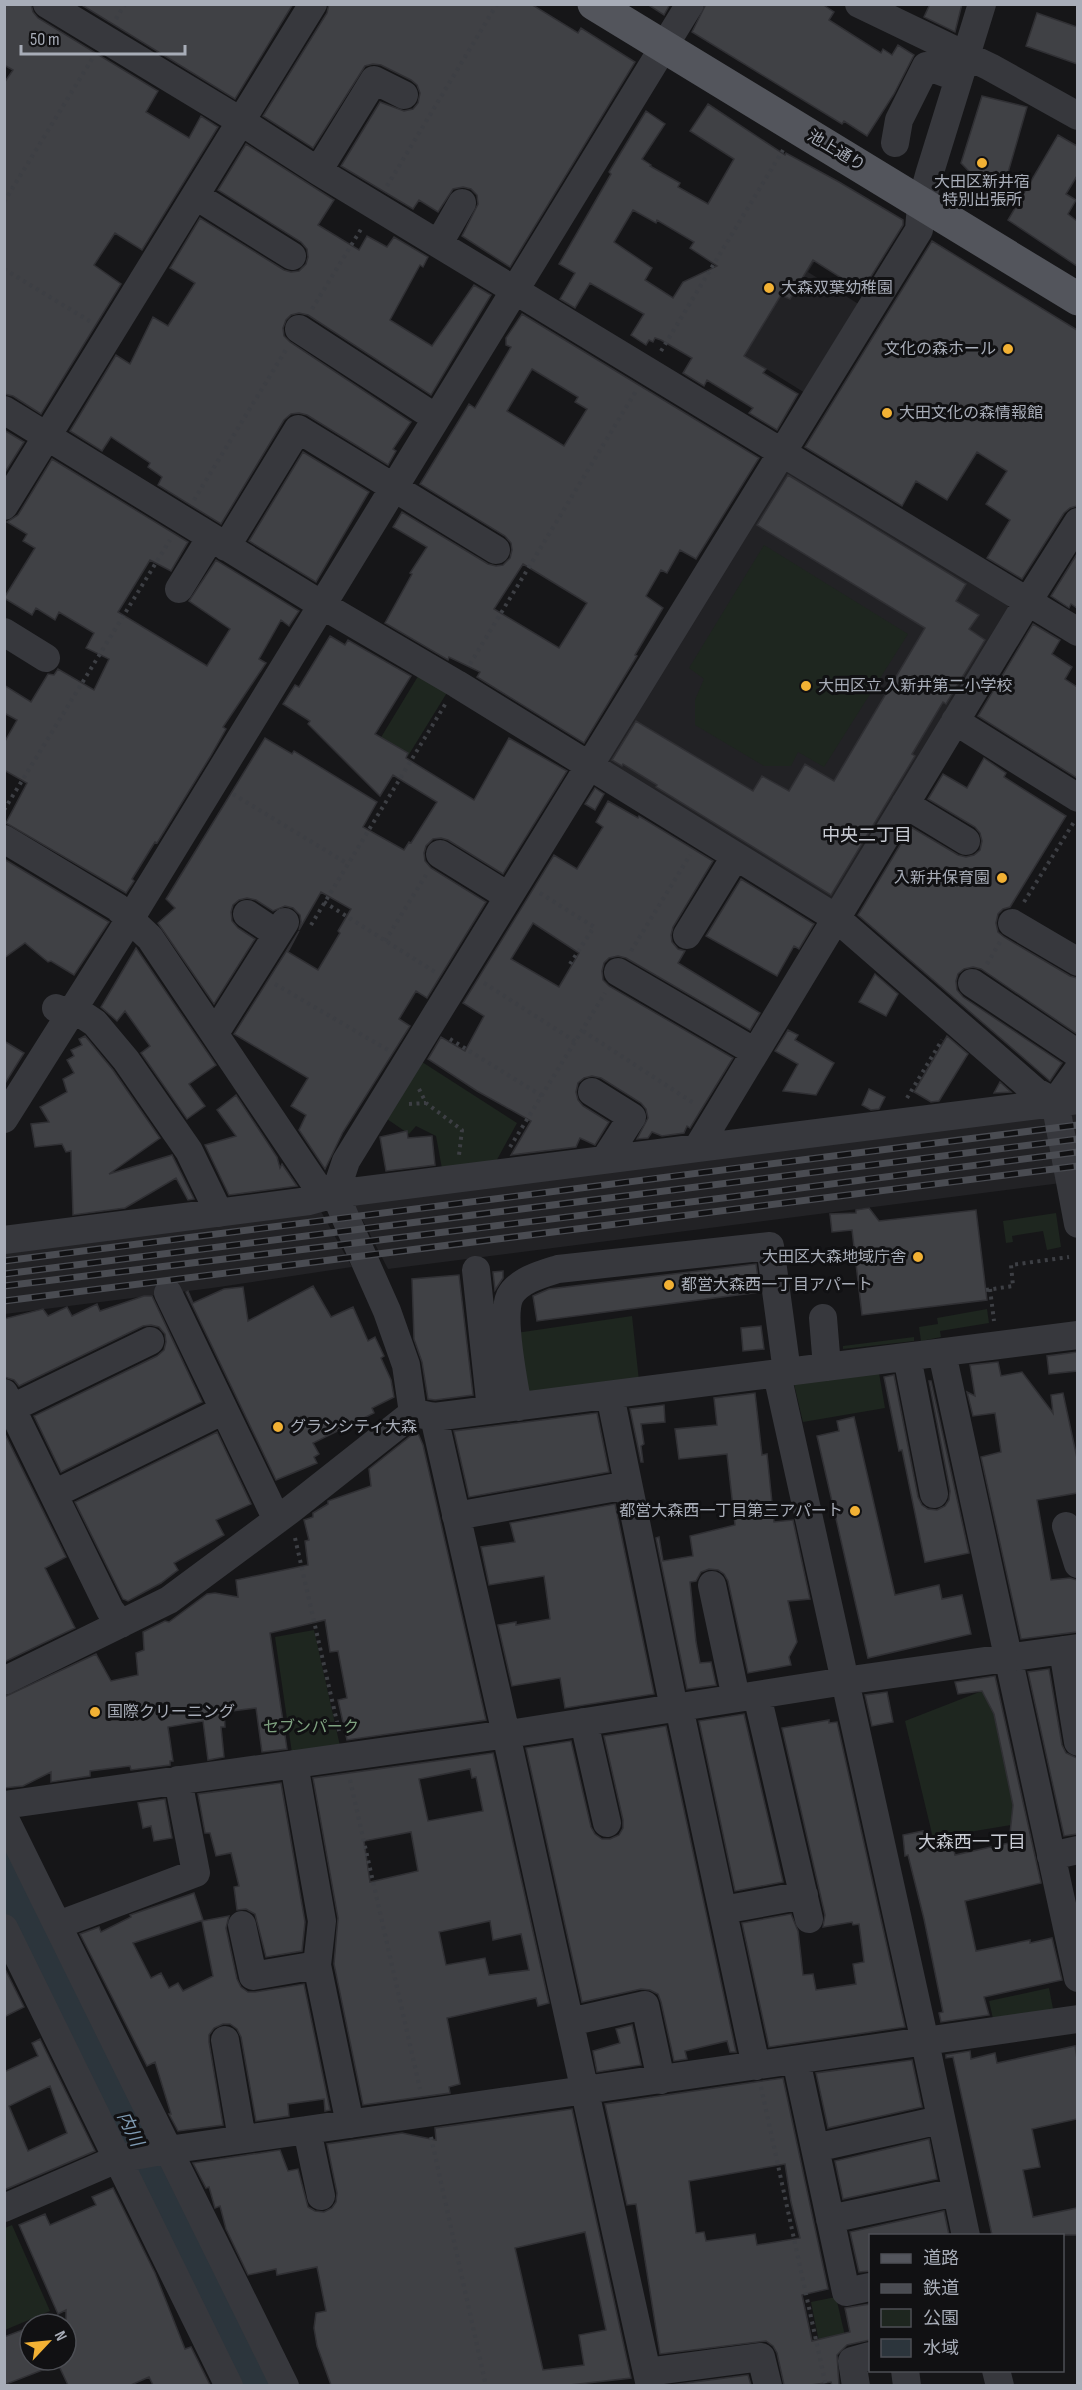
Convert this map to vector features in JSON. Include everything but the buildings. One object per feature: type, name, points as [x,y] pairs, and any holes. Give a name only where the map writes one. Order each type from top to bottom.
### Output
[{"type":"main road","name":"池上通り","points":[[594,4],[1077,299]]},
{"type":"street","points":[[47,4],[1077,632]]},
{"type":"street","points":[[9,487],[47,436],[313,4]]},
{"type":"street","points":[[4,1119],[65,1008],[130,919],[690,4]]},
{"type":"street","points":[[859,4],[962,67]]},
{"type":"street","points":[[768,2385],[761,2357],[648,2379],[456,1516],[387,1311],[335,1194],[346,1161],[919,230],[921,204],[982,4]]},
{"type":"street","points":[[895,143],[899,120],[926,66],[962,67],[1035,86],[1077,116]]},
{"type":"street","points":[[318,171],[374,80],[404,96]]},
{"type":"street","points":[[196,196],[292,256]]},
{"type":"street","points":[[439,243],[462,203]]},
{"type":"street","points":[[299,329],[436,418]]},
{"type":"street","points":[[4,410],[322,605],[457,684],[836,918],[1036,1092],[1066,1101]]},
{"type":"street","points":[[179,589],[219,542],[298,429],[496,550]]},
{"type":"street","points":[[698,1147],[1077,522]]},
{"type":"street","points":[[4,632],[46,658]]},
{"type":"street","points":[[955,721],[1077,798]]},
{"type":"street","points":[[905,804],[966,841]]},
{"type":"street","points":[[4,839],[117,907],[150,938],[318,1188],[335,1194]]},
{"type":"street","points":[[440,854],[513,888]]},
{"type":"street","points":[[687,935],[735,857]]},
{"type":"street","points":[[215,1033],[289,930],[247,914]]},
{"type":"street","points":[[1012,923],[1077,962]]},
{"type":"street","points":[[618,972],[755,1052]]},
{"type":"street","points":[[951,1019],[977,977],[1077,1054]]},
{"type":"street","points":[[65,1008],[95,1023],[126,1060],[189,1150],[219,1213]]},
{"type":"street","points":[[1077,1070],[1066,1101],[1077,1224]]},
{"type":"street","points":[[592,1092],[632,1117],[606,1159]]},
{"type":"street","points":[[4,1240],[309,1201],[335,1194],[494,1173],[1066,1101]]},
{"type":"street","points":[[518,1407],[508,1346],[507,1319],[510,1296],[520,1285],[538,1275],[558,1269],[770,1246],[782,1373],[844,1681],[966,2234]]},
{"type":"street","points":[[476,1270],[491,1410]]},
{"type":"street","points":[[168,1293],[283,1515]]},
{"type":"street","points":[[823,1318],[827,1367]]},
{"type":"street","points":[[4,1681],[169,1600],[423,1415],[518,1407],[1077,1335]]},
{"type":"street","points":[[121,1624],[110,1610],[54,1494],[11,1419],[150,1341]]},
{"type":"street","points":[[942,1353],[1007,1658],[1064,1853],[1077,1978]]},
{"type":"street","points":[[907,1357],[934,1494]]},
{"type":"street","points":[[610,1395],[676,1708],[726,1923],[756,2066]]},
{"type":"street","points":[[54,1494],[216,1414]]},
{"type":"street","points":[[456,1516],[628,1485]]},
{"type":"street","points":[[1066,1526],[1077,1564]]},
{"type":"street","points":[[712,1585],[747,1696],[806,1907],[726,1923]]},
{"type":"street","points":[[4,1805],[506,1734],[844,1681],[1070,1649],[1077,1742]]},
{"type":"street","points":[[584,1722],[607,1823]]},
{"type":"street","points":[[294,1764],[322,1921],[317,1965],[350,2124]]},
{"type":"street","points":[[58,1925],[196,1873],[178,1780]]},
{"type":"street","points":[[4,1817],[285,2385]]},
{"type":"street","points":[[242,1925],[253,1976],[317,1965]]},
{"type":"street","points":[[4,1928],[229,2385]]},
{"type":"street","points":[[570,2022],[645,2005],[661,2080]]},
{"type":"street","points":[[4,2208],[117,2159],[168,2150],[1077,2019]]},
{"type":"street","points":[[225,2040],[242,2139]]},
{"type":"street","points":[[796,2060],[846,2292],[869,2287]]},
{"type":"street","points":[[815,2148],[940,2120]]},
{"type":"street","points":[[307,2130],[321,2196]]},
{"type":"street","points":[[830,2219],[956,2192]]},
{"type":"street","points":[[856,2385],[852,2361],[869,2356]]},
{"type":"path","points":[[4,202],[125,4]]},
{"type":"path","points":[[4,810],[497,4]]},
{"type":"path","points":[[289,930],[324,902],[786,145]]},
{"type":"path","points":[[4,269],[109,334]]},
{"type":"path","points":[[214,782],[348,864]]},
{"type":"path","points":[[977,977],[1077,816]]},
{"type":"path","points":[[494,1173],[702,836]]},
{"type":"path","points":[[385,940],[440,854]]},
{"type":"path","points":[[513,888],[594,927],[570,964]]},
{"type":"path","points":[[324,902],[385,940],[459,977],[576,1042]]},
{"type":"path","points":[[269,993],[275,984],[407,1061],[426,1103],[462,1130],[457,1178]]},
{"type":"path","points":[[891,1124],[951,1019]]},
{"type":"path","points":[[429,1026],[542,1096]]},
{"type":"path","points":[[583,1031],[716,1118]]},
{"type":"path","points":[[995,1325],[988,1289],[1013,1286],[1011,1265],[1069,1257]]},
{"type":"path","points":[[283,1515],[345,1757],[486,2385]]},
{"type":"path","points":[[756,2066],[826,2385]]},
{"type":"shaded area","name":"大森双葉幼稚園","points":[[824,247],[808,272],[860,305],[805,393],[685,318]]},
{"type":"shaded area","name":"大田区立 入新井第二小学校","points":[[787,467],[1006,598],[1010,615],[837,904],[606,768],[602,756]]},
{"type":"shaded area","points":[[1077,1109],[1077,1181],[388,1269],[352,1200]]},
{"type":"shaded area","points":[[318,1206],[352,1267],[212,1288],[5,1314],[4,1247]]},
{"type":"green space","points":[[764,545],[908,634],[824,767],[798,752],[791,766],[764,766],[695,725],[695,700],[704,679],[689,668]]},
{"type":"green space","points":[[420,673],[448,691],[408,756],[380,739]]},
{"type":"green space","points":[[419,1060],[517,1123],[493,1167],[443,1174],[436,1136],[416,1126],[409,1134],[384,1117]]},
{"type":"green space","points":[[1056,1213],[1061,1247],[1047,1250],[1043,1231],[1012,1236],[1013,1242],[1006,1243],[1003,1221]]},
{"type":"green space","points":[[987,1309],[989,1323],[940,1331],[941,1337],[921,1341],[919,1327],[938,1324],[937,1318]]},
{"type":"green space","points":[[632,1316],[639,1381],[524,1396],[516,1333]]},
{"type":"green space","points":[[914,1337],[914,1341],[843,1349],[843,1346]]},
{"type":"green space","points":[[879,1373],[885,1408],[803,1422],[794,1384]]},
{"type":"green space","name":"セブンパーク","points":[[314,1630],[340,1746],[292,1753],[275,1637]]},
{"type":"green space","points":[[982,1691],[994,1714],[1013,1805],[1011,1825],[933,1838],[905,1721]]},
{"type":"green space","points":[[1049,1988],[1054,2014],[994,2023],[989,2001]]},
{"type":"green space","points":[[12,2225],[50,2311],[18,2312],[18,2325],[5,2330],[5,2228]]},
{"type":"green space","points":[[836,2297],[845,2336],[819,2342],[811,2302]]},
{"type":"water","name":"内川","points":[[4,1835],[274,2385],[238,2385],[5,1914]]},
{"type":"railway","points":[[4,1261],[1078,1125]]},
{"type":"railway","points":[[4,1274],[1078,1139]]},
{"type":"railway","points":[[4,1286],[1078,1152]]},
{"type":"railway","points":[[4,1301],[1078,1166]]},
{"type":"place","name":"大田区新井宿 特別出張所","points":[[982,163]]},
{"type":"place","name":"大森双葉幼稚園","points":[[769,288]]},
{"type":"place","name":"文化の森ホール","points":[[1008,349]]},
{"type":"place","name":"大田文化の森情報館","points":[[887,413]]},
{"type":"place","name":"大田区立 入新井第二小学校","points":[[806,686]]},
{"type":"place","name":"入新井保育園","points":[[1002,878]]},
{"type":"place","name":"大田区大森地域庁舎","points":[[918,1257]]},
{"type":"place","name":"都営大森西一丁目アパート","points":[[669,1285]]},
{"type":"place","name":"グランシティ大森","points":[[278,1427]]},
{"type":"place","name":"都営大森西一丁目第三アパート","points":[[855,1511]]},
{"type":"place","name":"国際クリーニング","points":[[95,1712]]},
{"type":"district","name":"中央二丁目","points":[[867,835]]},
{"type":"district","name":"大森西一丁目","points":[[972,1842]]}]
